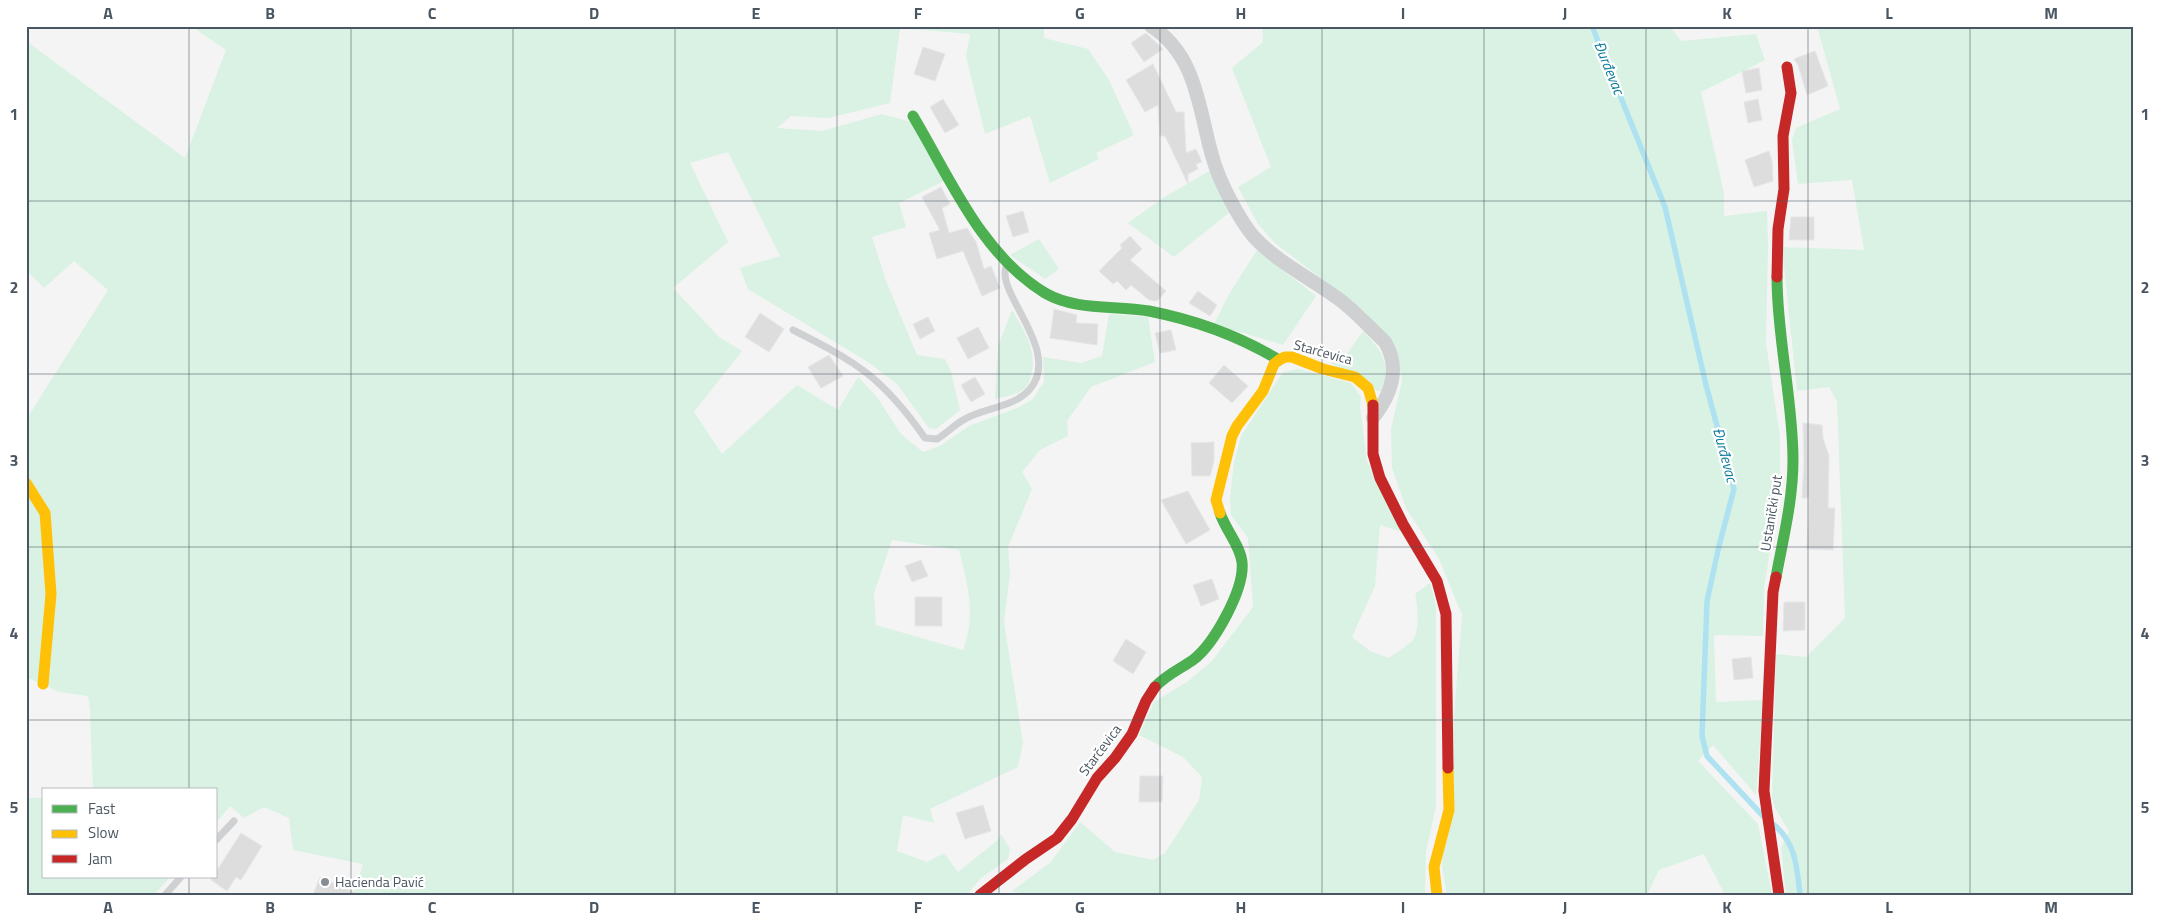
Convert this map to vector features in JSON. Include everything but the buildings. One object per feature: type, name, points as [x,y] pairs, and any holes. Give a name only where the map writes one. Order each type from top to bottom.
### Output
[{"type":"street","points":[[1151,26],[1170,40],[1184,60],[1198,99],[1212,157],[1222,185],[1254,236],[1274,255],[1342,301],[1385,342],[1393,360],[1394,379],[1385,403],[1373,418]]},
{"type":"street","name":"Ustanički put","points":[[1779,895],[1764,791],[1773,592],[1790,502],[1794,461],[1791,418],[1777,304],[1778,230],[1784,189],[1783,136],[1791,93],[1787,67]]},
{"type":"street","points":[[913,116],[978,227],[1009,263],[1031,283],[1061,300],[1149,311],[1216,329],[1258,347],[1279,360]]},
{"type":"street","name":"Starčevica","points":[[980,895],[1056,838],[1072,819],[1097,778],[1115,758],[1132,734],[1146,700],[1156,686],[1166,677],[1194,659],[1218,630],[1235,595],[1241,577],[1242,561],[1223,524],[1216,500],[1232,436],[1237,426],[1263,391],[1271,369],[1284,357],[1296,358],[1323,369],[1351,375],[1358,378],[1368,388],[1371,394],[1375,464],[1392,503],[1437,581],[1446,614],[1449,810],[1434,867],[1437,895]]},
{"type":"street","points":[[26,482],[45,513],[51,594],[43,684]]},
{"type":"lane","points":[[793,330],[857,364],[890,392],[925,438],[937,439],[954,425],[974,414],[1017,399],[1030,389],[1034,382],[1038,363],[1034,340],[1005,278],[1005,267],[1009,263]]},
{"type":"lane","points":[[218,838],[234,821]]},
{"type":"lane","points":[[165,895],[180,878]]},
{"type":"green space","points":[[191,26],[1044,26],[1044,38],[1088,49],[1109,80],[1134,135],[1096,153],[1099,159],[1050,183],[1030,116],[985,134],[966,56],[970,34],[900,28],[890,103],[828,118],[791,116],[777,128],[822,131],[882,114],[911,122],[944,181],[899,203],[906,227],[872,237],[886,281],[917,355],[945,359],[951,372],[960,410],[936,429],[929,428],[897,384],[868,362],[748,289],[740,268],[780,256],[728,152],[690,163],[728,242],[673,288],[719,337],[742,351],[694,412],[722,454],[797,385],[838,410],[858,377],[877,397],[901,434],[923,452],[940,446],[969,426],[1019,407],[1032,400],[1044,382],[1043,357],[1081,363],[1102,356],[1109,314],[1148,317],[1155,362],[1091,387],[1067,421],[1068,436],[1040,450],[1022,472],[1032,489],[1008,547],[1010,574],[1004,622],[1023,743],[1018,767],[930,809],[934,823],[903,815],[897,851],[927,862],[944,853],[958,872],[999,839],[1001,834],[1010,849],[1008,859],[981,878],[967,895],[353,895],[363,864],[293,850],[289,818],[264,807],[244,818],[230,806],[218,821],[218,788],[93,788],[88,696],[59,692],[26,677],[26,420],[108,290],[74,261],[44,288],[26,270],[26,41],[185,158],[226,50]],"holes":[[[892,540],[959,550],[965,575],[970,612],[967,637],[963,650],[876,625],[874,593]]]},
{"type":"green space","points":[[1262,26],[1670,26],[1681,41],[1756,34],[1765,60],[1701,92],[1724,193],[1724,216],[1767,211],[1766,343],[1780,437],[1780,491],[1764,588],[1763,636],[1714,635],[1716,702],[1763,700],[1756,795],[1713,745],[1698,761],[1758,824],[1772,895],[1725,895],[1704,854],[1659,870],[1647,895],[1447,895],[1442,866],[1462,615],[1439,559],[1406,508],[1392,468],[1391,429],[1402,381],[1396,350],[1364,311],[1276,244],[1258,224],[1238,187],[1271,167],[1232,68],[1263,42]]},
{"type":"green space","points":[[1817,26],[2133,26],[2133,895],[1786,895],[1781,848],[1789,831],[1776,810],[1772,798],[1776,654],[1806,657],[1845,618],[1837,402],[1829,387],[1797,391],[1782,247],[1864,250],[1852,180],[1798,184],[1792,140],[1796,128],[1840,109]]},
{"type":"green space","points":[[1211,170],[1231,211],[1174,257],[1128,223],[1163,198]]},
{"type":"green space","points":[[1039,239],[1059,269],[1045,279],[1010,255]]},
{"type":"green space","points":[[1257,250],[1316,296],[1283,345],[1214,324],[1229,294]]},
{"type":"green space","points":[[1012,310],[1022,326],[1029,343],[1033,360],[1032,369],[1028,384],[1024,389],[995,399],[998,346]]},
{"type":"green space","points":[[1363,331],[1380,351],[1384,362],[1385,382],[1381,391],[1377,391],[1331,363],[1344,358]]},
{"type":"green space","points":[[1299,369],[1351,383],[1361,397],[1360,407],[1367,461],[1402,532],[1380,525],[1375,586],[1352,637],[1370,651],[1389,658],[1410,643],[1415,637],[1418,618],[1415,594],[1430,583],[1436,606],[1436,806],[1426,852],[1425,895],[1027,895],[1012,891],[1051,862],[1080,822],[1115,852],[1153,860],[1165,853],[1199,800],[1202,777],[1183,757],[1139,735],[1154,702],[1187,682],[1212,661],[1253,607],[1248,538],[1231,515],[1230,498],[1234,462],[1241,436],[1283,372]]},
{"type":"green space","points":[[26,798],[42,798],[42,878],[169,878],[154,895],[26,895]]},
{"type":"waterway","name":"Đurđevac","points":[[1592,26],[1665,207],[1706,385],[1734,489],[1707,601],[1702,736],[1707,756],[1763,816]]},
{"type":"waterway","name":"Đurđevac","points":[[1774,825],[1787,840],[1791,848],[1796,866],[1800,895]]},
{"type":"traffic: fast","points":[[913,116],[954,189],[985,236],[1022,277],[1045,293],[1070,303],[1136,309],[1183,319],[1232,336],[1279,360]]},
{"type":"traffic: fast","points":[[1776,577],[1793,475],[1792,437],[1777,277]]},
{"type":"traffic: fast","points":[[1155,687],[1193,660],[1210,642],[1219,629],[1239,586],[1242,573],[1241,556],[1220,513]]},
{"type":"traffic: slow","points":[[1220,513],[1216,500],[1232,436],[1237,426],[1263,391],[1274,364],[1279,360],[1285,357],[1292,357],[1323,369],[1355,377],[1368,388],[1373,405]]},
{"type":"traffic: slow","points":[[26,483],[45,513],[51,594],[43,684]]},
{"type":"traffic: slow","points":[[1437,895],[1434,867],[1449,810],[1448,768]]},
{"type":"traffic: jam","points":[[1777,277],[1778,229],[1784,189],[1783,136],[1791,93],[1787,67]]},
{"type":"traffic: jam","points":[[1373,405],[1373,454],[1380,478],[1403,524],[1437,581],[1446,614],[1448,768]]},
{"type":"traffic: jam","points":[[1776,577],[1773,592],[1764,791],[1779,895]]},
{"type":"traffic: jam","points":[[980,895],[1026,859],[1057,838],[1072,819],[1097,778],[1115,758],[1132,734],[1146,701],[1155,687]]},
{"type":"place","name":"Hacienda Pavić","points":[[325,882]]}]
